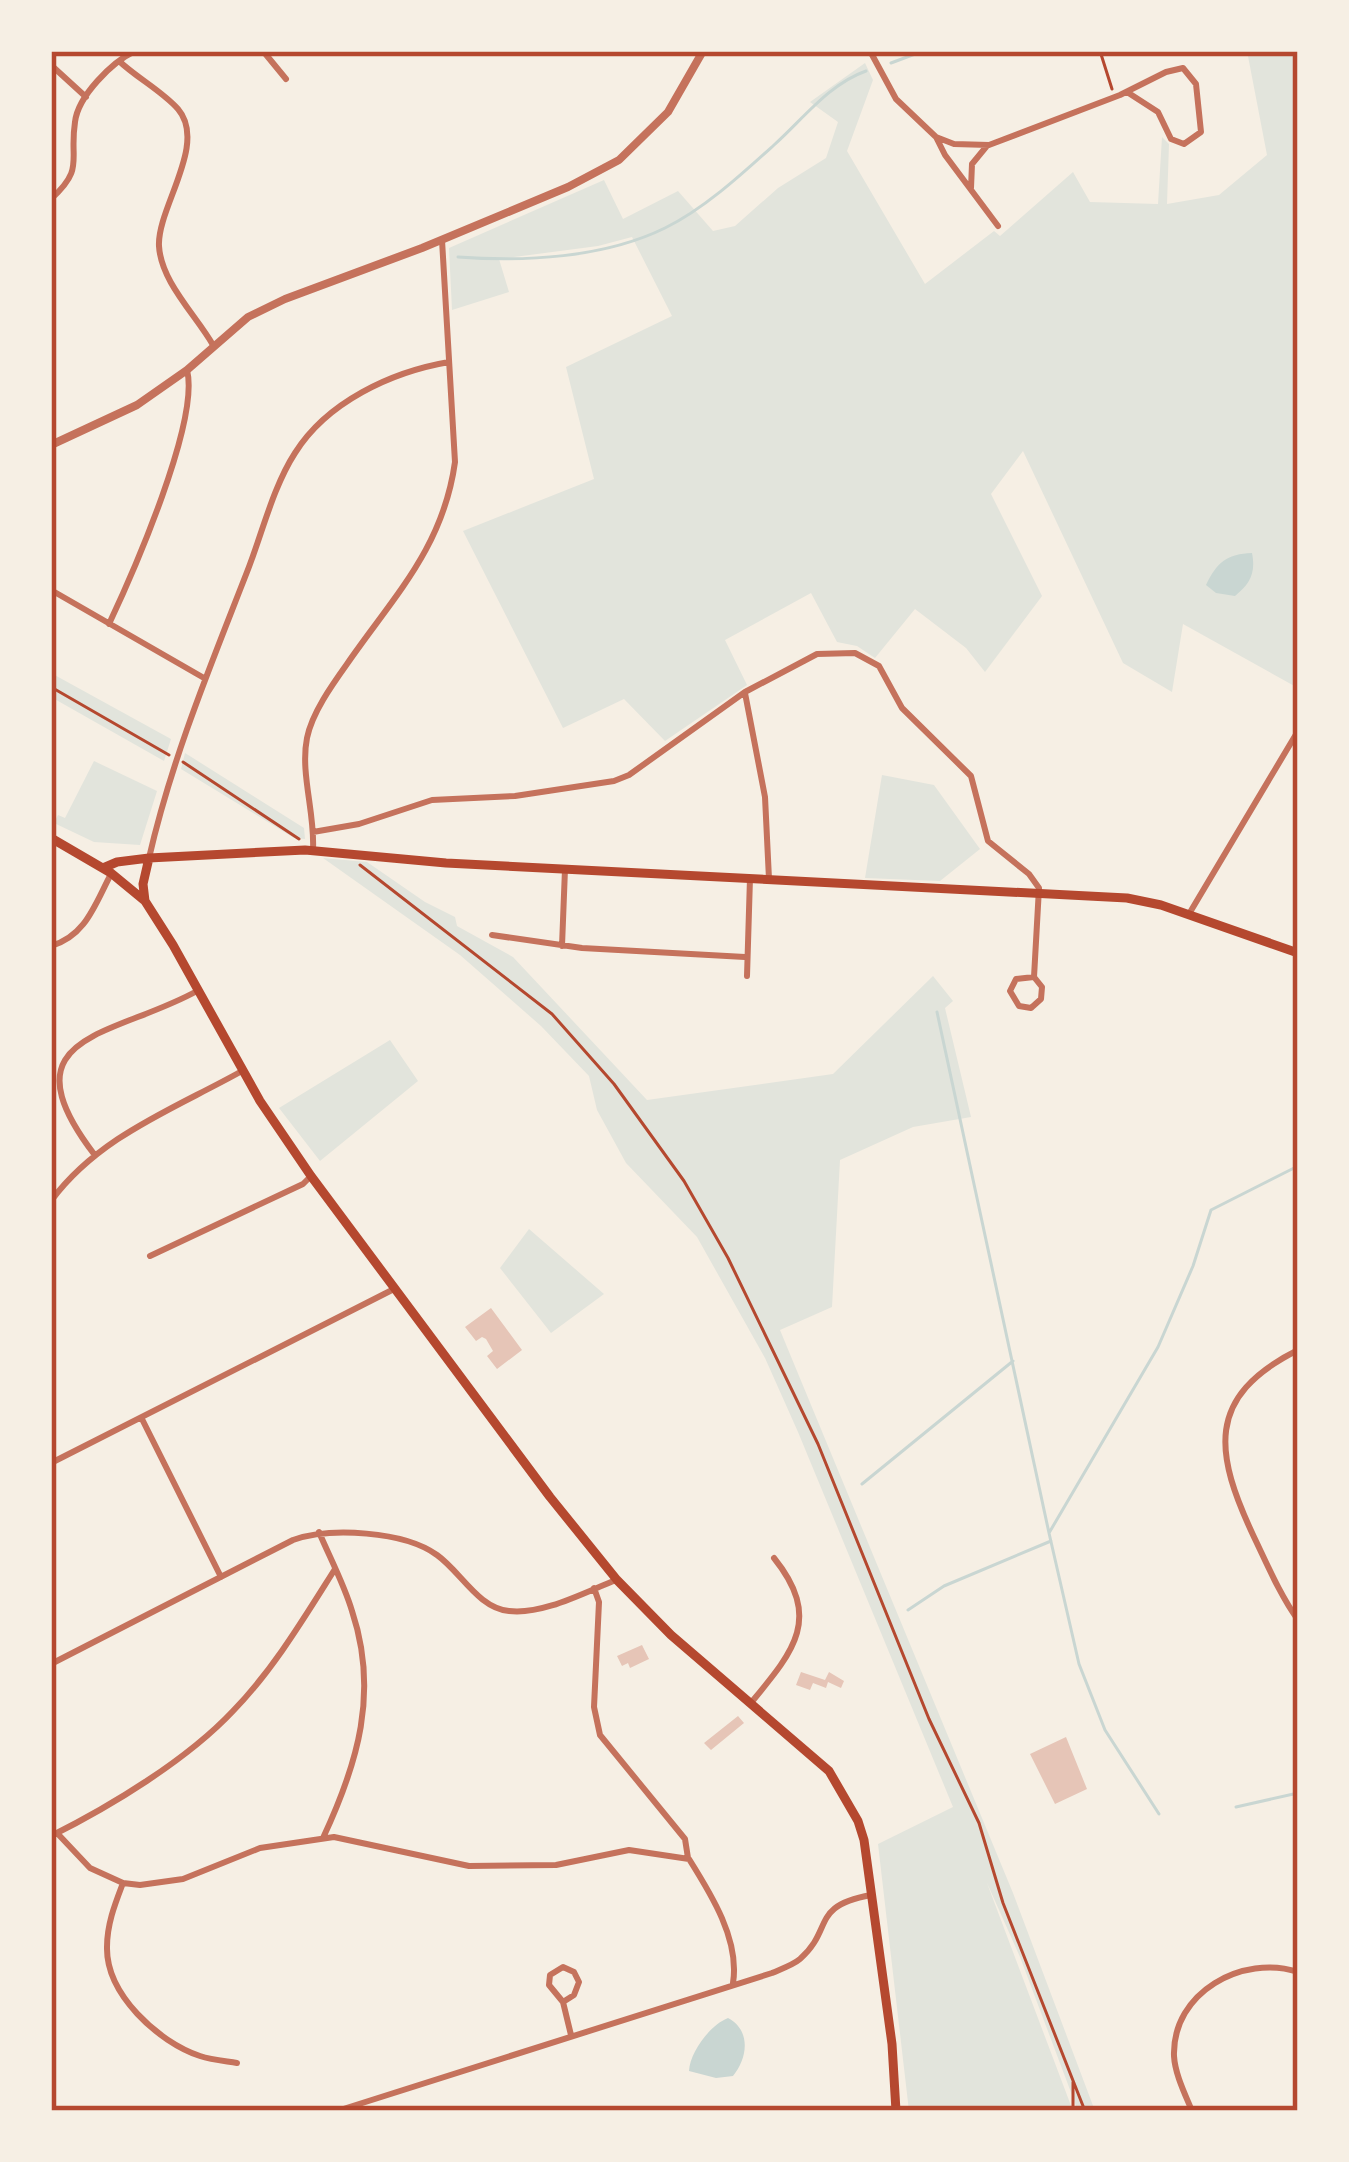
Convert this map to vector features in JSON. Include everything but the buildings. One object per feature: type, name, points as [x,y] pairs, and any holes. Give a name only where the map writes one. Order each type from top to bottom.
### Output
[{"type":"main road","points":[[51,838],[108,870],[145,901],[242,1070],[311,1176],[617,1580],[676,1640],[811,1753],[841,1789],[862,1832],[892,2044],[896,2111]]},
{"type":"main road","points":[[108,870],[116,862],[149,858],[313,850],[444,863],[1127,898],[1189,914],[1298,953]]},
{"type":"main road","points":[[145,901],[149,858]]},
{"type":"street","points":[[51,199],[72,178],[74,122],[86,97],[119,61],[135,51]]},
{"type":"street","points":[[263,51],[286,79]]},
{"type":"street","points":[[51,445],[137,405],[187,370],[248,317],[568,187],[620,160],[668,112],[703,51]]},
{"type":"street","points":[[870,51],[896,99],[936,137],[998,226]]},
{"type":"street","points":[[119,61],[178,109],[186,128],[180,176],[158,241],[184,303],[213,345]]},
{"type":"street","points":[[51,65],[86,97]]},
{"type":"street","points":[[971,190],[972,164],[989,145],[1127,92],[1166,72],[1184,68],[1196,84],[1202,132],[1184,144],[1171,139],[1158,112],[1127,92]]},
{"type":"street","points":[[936,137],[954,144],[989,145]]},
{"type":"street","points":[[313,850],[309,731],[335,681],[433,542],[445,506],[454,461],[442,240]]},
{"type":"street","points":[[149,858],[175,758],[293,454],[329,415],[353,398],[389,380],[449,362]]},
{"type":"street","points":[[110,624],[182,431],[190,392],[187,370]]},
{"type":"street","points":[[51,590],[205,679]]},
{"type":"street","points":[[314,832],[432,800],[509,796],[614,781],[745,692],[817,654],[836,651],[871,659],[879,666],[902,708],[970,776],[988,841],[1028,874],[1041,894],[1034,977],[1042,987],[1041,999],[1031,1008],[1019,1006],[1012,1000],[1011,987],[1020,977],[1034,977]]},
{"type":"street","points":[[745,692],[765,797],[769,880]]},
{"type":"street","points":[[1189,914],[1298,731]]},
{"type":"street","points":[[562,946],[565,869]]},
{"type":"street","points":[[51,946],[71,940],[82,928],[108,870]]},
{"type":"street","points":[[747,976],[750,878]]},
{"type":"street","points":[[492,935],[562,946],[745,957]]},
{"type":"street","points":[[94,1154],[60,1101],[59,1077],[72,1050],[99,1033],[169,1007],[197,991]]},
{"type":"street","points":[[51,1201],[109,1142],[242,1070]]},
{"type":"street","points":[[151,1256],[311,1176]]},
{"type":"street","points":[[51,1463],[394,1289]]},
{"type":"street","points":[[1298,1350],[1259,1373],[1243,1390],[1225,1436],[1225,1460],[1241,1509],[1298,1620]]},
{"type":"street","points":[[142,1418],[221,1576]]},
{"type":"street","points":[[51,1664],[293,1540],[319,1532],[362,1534],[434,1553],[481,1598],[512,1612],[617,1580]]},
{"type":"street","points":[[319,1532],[352,1612],[367,1703],[323,1838]]},
{"type":"street","points":[[750,1704],[786,1657],[802,1617],[791,1579],[774,1558]]},
{"type":"street","points":[[334,1569],[278,1655],[233,1711],[143,1782],[54,1835],[90,1868],[123,1883],[158,1885],[260,1848],[323,1838],[469,1866],[556,1865],[629,1850],[688,1859]]},
{"type":"street","points":[[594,1588],[599,1602],[594,1707],[601,1735],[685,1839],[688,1859],[722,1920],[734,1962],[733,1983]]},
{"type":"street","points":[[123,1883],[111,1915],[106,1949],[112,1976],[159,2035],[197,2055],[237,2063]]},
{"type":"street","points":[[337,2111],[772,1973],[800,1959],[824,1917],[849,1899],[872,1895]]},
{"type":"street","points":[[1192,2111],[1174,2057],[1178,2030],[1192,2006],[1211,1984],[1237,1970],[1264,1966],[1298,1972]]},
{"type":"street","points":[[563,2002],[574,1995],[579,1982],[574,1972],[563,1967],[553,1971],[549,1980],[551,1990],[563,2002],[571,2035]]},
{"type":"path","points":[[1100,51],[1114,97]]},
{"type":"path","points":[[51,687],[175,758],[297,834],[299,841]]},
{"type":"path","points":[[364,868],[552,1014],[602,1070],[684,1181],[728,1258],[818,1444],[929,1719],[979,1823],[1003,1903],[1085,2111]]},
{"type":"path","points":[[1073,2081],[1073,2111]]},
{"type":"shaded area","points":[[1247,51],[1298,51],[1298,688],[1183,624],[1172,692],[1123,663],[1023,451],[991,494],[1042,596],[985,672],[966,648],[915,609],[875,658],[857,646],[837,642],[811,593],[725,640],[747,685],[665,741],[624,699],[563,728],[463,531],[594,479],[566,367],[672,316],[632,237],[499,259],[509,292],[452,310],[449,248],[604,180],[623,219],[678,191],[713,231],[735,226],[778,188],[826,158],[838,122],[810,102],[865,63],[873,80],[847,151],[925,284],[994,231],[1000,236],[1073,172],[1090,202],[1158,204],[1162,137],[1169,144],[1167,204],[1219,195],[1267,155]]},
{"type":"shaded area","points":[[1252,553],[1251,578],[1235,596],[1216,593],[1206,585],[1224,561]]},
{"type":"shaded area","points":[[51,673],[171,739],[164,761],[51,697]]},
{"type":"shaded area","points":[[185,753],[304,828],[305,839],[294,838],[181,769]]},
{"type":"shaded area","points":[[94,761],[157,791],[140,845],[94,842],[54,823],[58,815],[65,818]]},
{"type":"shaded area","points":[[882,775],[934,785],[980,849],[940,881],[865,878]]},
{"type":"shaded area","points":[[323,858],[367,862],[455,917],[457,926],[513,957],[647,1100],[833,1074],[933,976],[953,1001],[945,1008],[971,1117],[913,1127],[840,1160],[832,1307],[780,1330],[1013,1893],[1095,2111],[1078,2111],[987,1883],[1073,2111],[909,2111],[878,1844],[953,1807],[765,1358],[697,1237],[626,1163],[597,1110],[589,1076],[541,1026],[460,955]]},
{"type":"shaded area","points":[[390,1040],[418,1081],[320,1161],[279,1108]]},
{"type":"shaded area","points":[[529,1229],[604,1294],[551,1333],[500,1268]]},
{"type":"shaded area","points":[[728,2018],[741,2030],[745,2045],[733,2076],[716,2078],[689,2071],[702,2040]]},
{"type":"waterway","points":[[891,63],[923,51]]},
{"type":"waterway","points":[[458,257],[563,256],[616,246],[665,228],[722,190],[828,93],[866,71]]},
{"type":"waterway","points":[[937,1012],[1049,1533]]},
{"type":"waterway","points":[[1159,1814],[1105,1730],[1079,1664],[1049,1533],[1158,1347],[1211,1210],[1298,1166]]},
{"type":"waterway","points":[[862,1484],[1013,1361]]},
{"type":"waterway","points":[[908,1610],[944,1586],[1051,1541]]},
{"type":"waterway","points":[[1236,1807],[1298,1793]]}]
